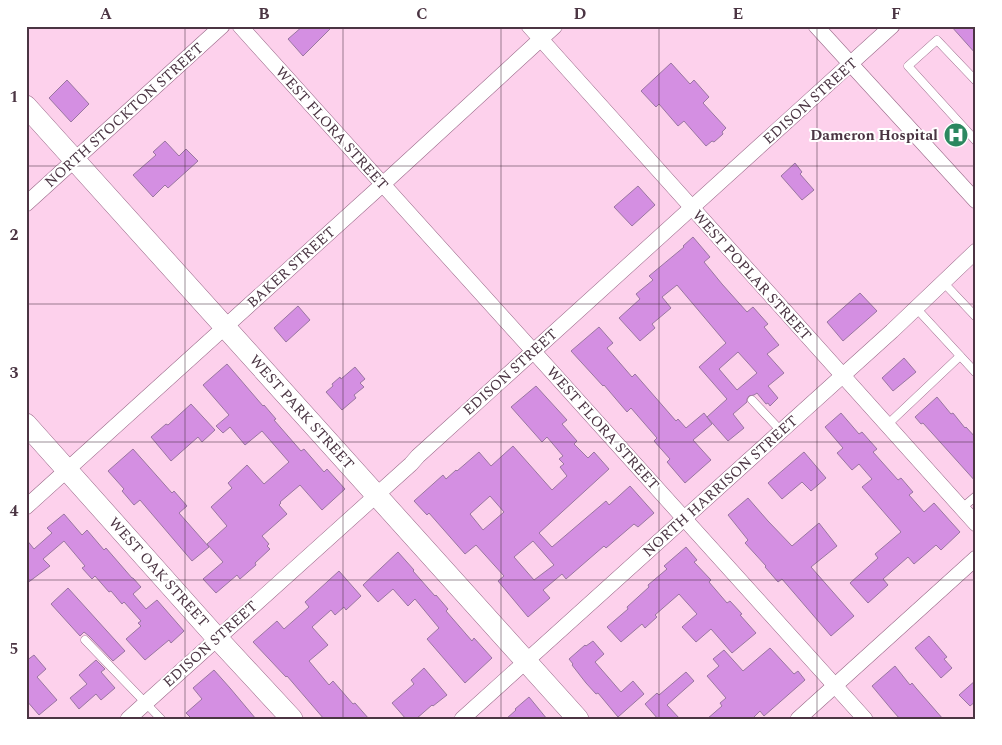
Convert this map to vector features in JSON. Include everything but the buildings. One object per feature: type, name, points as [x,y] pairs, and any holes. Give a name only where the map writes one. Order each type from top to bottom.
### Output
[{"type":"street","name":"NORTH STOCKTON STREET","points":[[26,204],[222,26]]},
{"type":"street","name":"WEST FLORA STREET","points":[[240,26],[865,719]]},
{"type":"street","name":"WEST POPLAR STREET","points":[[529,26],[976,524]]},
{"type":"street","name":"BAKER STREET","points":[[26,507],[555,26]]},
{"type":"street","points":[[816,26],[976,201]]},
{"type":"street","name":"EDISON STREET","points":[[128,719],[892,26]]},
{"type":"street","name":"WEST PARK STREET","points":[[26,106],[578,719]]},
{"type":"street","name":"NORTH HARRISON STREET","points":[[462,719],[892,331],[976,251]]},
{"type":"street","name":"WEST OAK STREET","points":[[26,424],[292,719]]},
{"type":"street","points":[[798,719],[976,558]]},
{"type":"lane","points":[[976,81],[937,40],[908,66],[976,141]]},
{"type":"lane","points":[[943,282],[976,317]]},
{"type":"lane","points":[[916,308],[976,372]]},
{"type":"lane","points":[[887,425],[960,356]]},
{"type":"lane","points":[[752,400],[781,431]]},
{"type":"lane","points":[[962,508],[976,496]]},
{"type":"lane","points":[[85,640],[161,719]]},
{"type":"place","name":"Dameron Hospital","points":[[956,135]]}]
